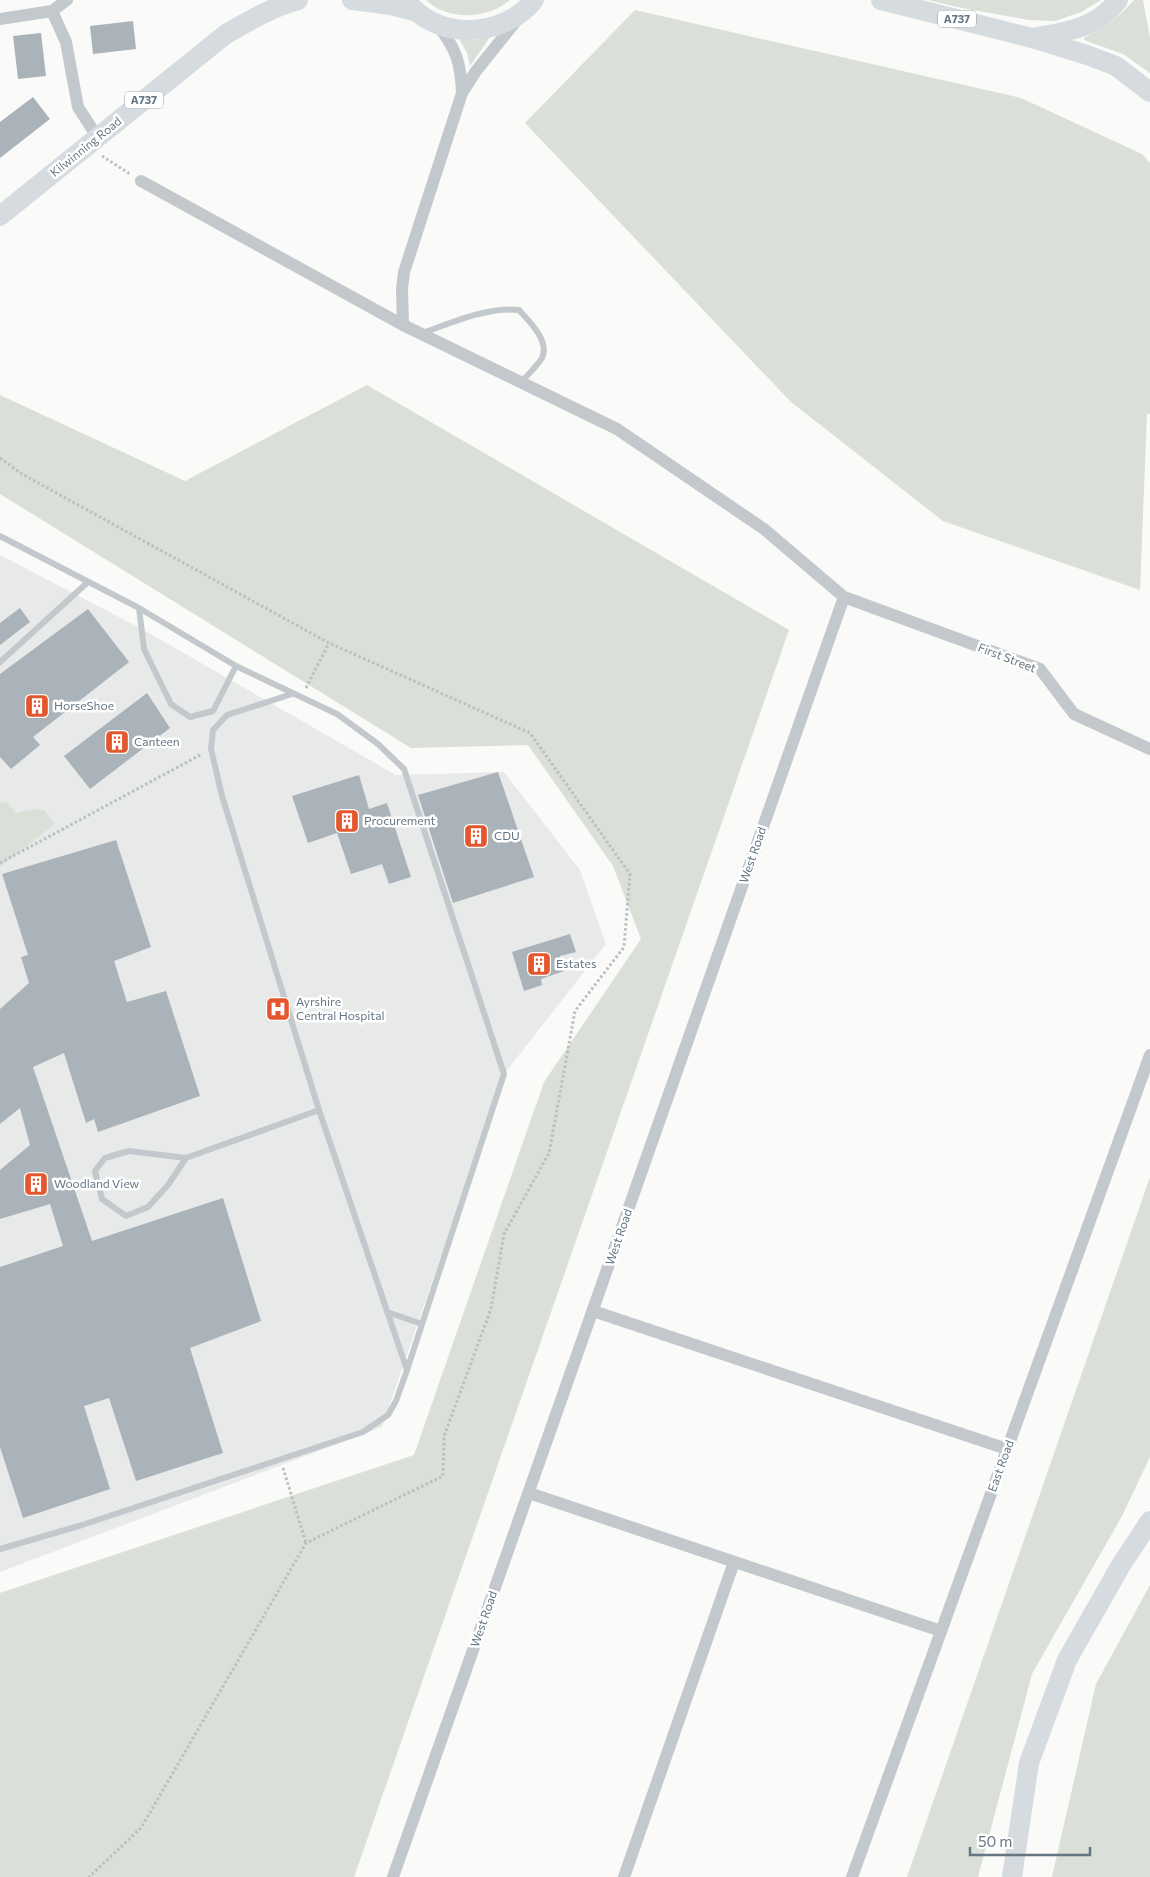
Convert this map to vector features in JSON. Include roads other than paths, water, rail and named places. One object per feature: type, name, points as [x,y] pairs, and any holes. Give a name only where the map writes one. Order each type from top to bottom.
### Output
[{"type":"main road","name":"Kilwinning Road","points":[[0,216],[226,34],[256,16],[298,0]]},
{"type":"main road","points":[[352,0],[410,6],[436,24],[460,30],[485,30],[508,22],[531,3]]},
{"type":"main road","name":"A737","points":[[881,0],[1032,38],[1087,55],[1116,66],[1150,92]]},
{"type":"main road","name":"A737","points":[[1032,38],[1068,32],[1086,26],[1103,16],[1118,0]]},
{"type":"main road","points":[[1012,1877],[1029,1763],[1067,1660],[1121,1564],[1150,1521]]},
{"type":"street","points":[[0,19],[52,11],[67,0]]},
{"type":"street","points":[[403,324],[402,289],[404,272],[462,93],[476,71],[531,3]]},
{"type":"street","points":[[52,11],[66,42],[78,107],[93,142]]},
{"type":"street","points":[[436,24],[454,49],[462,74],[462,93]]},
{"type":"street","points":[[141,181],[403,324],[617,429],[764,529],[844,597]]},
{"type":"street","name":"First Street","points":[[844,597],[1040,669],[1074,714],[1150,749]]},
{"type":"street","name":"West Road","points":[[393,1877],[844,597]]},
{"type":"street","name":"East Road","points":[[852,1877],[1150,1055]]},
{"type":"street","points":[[593,1311],[1007,1450]]},
{"type":"street","points":[[528,1493],[941,1631]]},
{"type":"street","points":[[624,1877],[734,1562]]},
{"type":"lane","points":[[421,333],[484,314],[510,309],[519,310],[539,335],[544,345],[542,357],[521,382]]},
{"type":"lane","points":[[0,536],[139,608],[236,666],[337,714],[378,744],[404,769],[504,1074],[396,1401],[388,1415],[364,1432],[82,1525],[0,1549]]},
{"type":"lane","points":[[0,662],[88,582]]},
{"type":"lane","points":[[139,608],[144,649],[171,704],[190,717],[213,712],[236,666]]},
{"type":"lane","points":[[292,694],[227,714],[214,730],[211,749],[222,796],[320,1110],[406,1370]]},
{"type":"lane","points":[[186,1158],[168,1184],[148,1207],[126,1216],[102,1198],[95,1171],[105,1158],[129,1151],[186,1158],[320,1110]]},
{"type":"lane","points":[[387,1312],[422,1324]]},
{"type":"place","name":"HorseShoe","points":[[37,706]]},
{"type":"place","name":"Canteen","points":[[117,742]]},
{"type":"place","name":"Procurement","points":[[347,821]]},
{"type":"place","name":"CDU","points":[[476,836]]},
{"type":"place","name":"Estates","points":[[539,964]]},
{"type":"place","name":"Ayrshire Central Hospital","points":[[278,1009]]},
{"type":"place","name":"Woodland View","points":[[36,1184]]}]
